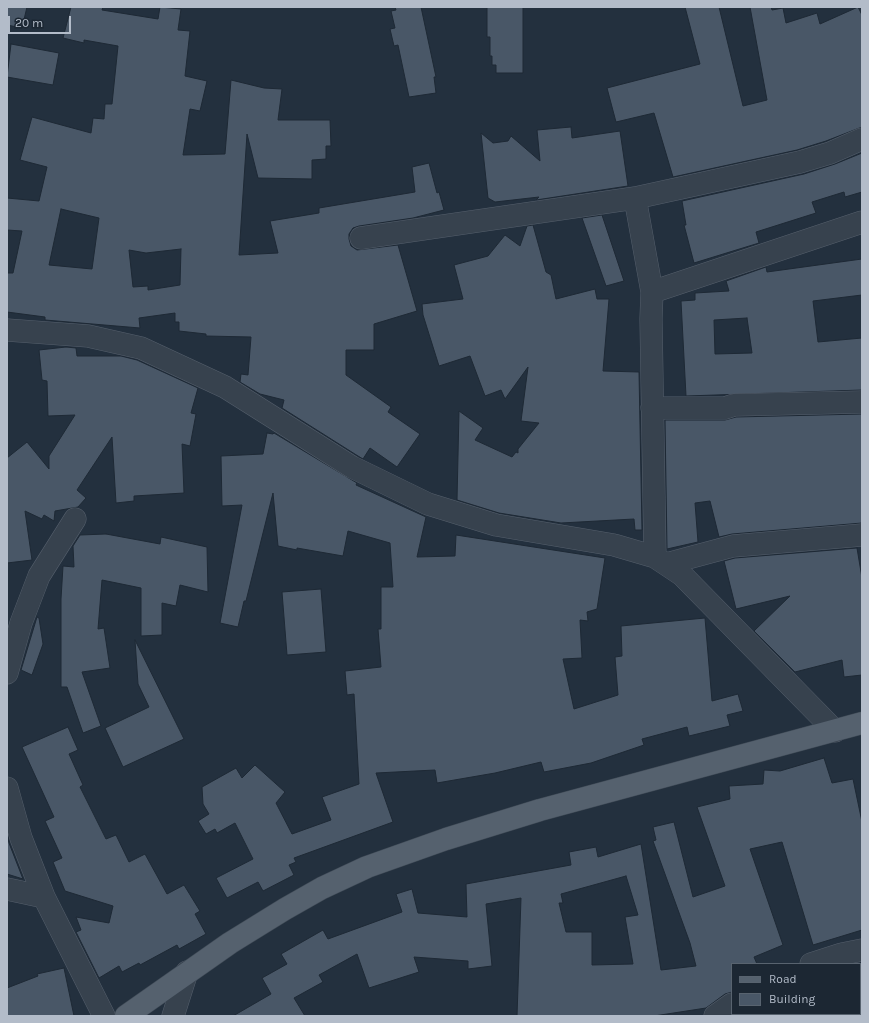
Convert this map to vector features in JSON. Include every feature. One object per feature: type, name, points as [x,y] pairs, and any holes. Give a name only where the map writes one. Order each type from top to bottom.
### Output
[{"type":"main road","points":[[126,1016],[187,972],[285,909],[322,888],[367,867],[446,839],[540,810],[862,723]]},
{"type":"street","points":[[361,238],[635,198],[800,162],[830,153],[862,139]]},
{"type":"street","points":[[635,198],[652,292],[652,408],[660,561]]},
{"type":"street","points":[[652,292],[862,222]]},
{"type":"street","points":[[7,330],[88,336],[141,348],[225,387],[352,468],[428,504],[496,525],[614,545],[660,561],[682,575],[835,731]]},
{"type":"street","points":[[652,408],[725,408],[734,405],[862,402]]},
{"type":"street","points":[[7,673],[21,623],[39,576],[75,519]]},
{"type":"street","points":[[660,561],[733,546],[862,535]]},
{"type":"street","points":[[7,788],[21,838],[44,897],[104,1016]]},
{"type":"street","points":[[7,890],[44,897]]},
{"type":"street","points":[[814,963],[842,954],[862,950]]},
{"type":"street","points":[[173,1016],[187,972]]},
{"type":"street","points":[[715,1016],[731,1005]]},
{"type":"building","points":[[7,7],[27,7],[22,28],[7,25]]},
{"type":"building","points":[[71,7],[103,7],[102,10],[158,19],[160,7],[181,9],[178,30],[190,31],[185,76],[207,81],[200,111],[190,109],[183,155],[225,154],[231,80],[264,88],[282,89],[278,120],[330,120],[331,146],[326,146],[326,159],[312,160],[312,179],[258,178],[247,134],[239,255],[278,253],[270,221],[319,213],[319,208],[415,192],[412,167],[429,163],[437,193],[439,192],[444,210],[413,218],[359,226],[353,228],[349,234],[351,246],[357,250],[398,245],[417,311],[374,324],[374,350],[346,350],[346,375],[391,407],[388,412],[420,434],[397,467],[370,448],[363,459],[282,408],[284,400],[260,394],[240,382],[241,374],[248,375],[251,337],[206,336],[206,334],[179,331],[179,322],[175,322],[175,313],[139,318],[140,328],[45,320],[45,317],[7,312],[7,273],[13,273],[22,231],[7,230],[7,198],[39,201],[47,167],[20,160],[32,117],[91,133],[93,118],[104,119],[105,104],[112,104],[118,46],[84,40],[84,43],[63,38]],"holes":[[[61,209],[99,218],[92,269],[49,265]],[[181,249],[180,285],[148,290],[148,286],[133,287],[129,250],[146,253]]]},
{"type":"building","points":[[395,7],[421,7],[436,77],[434,77],[436,93],[409,97],[398,45],[394,46],[390,29],[395,28],[391,11],[396,10]]},
{"type":"building","points":[[487,7],[523,7],[523,73],[496,73],[496,65],[492,65],[492,56],[490,56],[490,37],[487,37]]},
{"type":"building","points":[[685,7],[719,7],[743,106],[767,100],[750,7],[771,7],[772,10],[783,8],[786,23],[817,13],[820,24],[858,7],[862,15],[862,127],[797,150],[673,177],[654,113],[616,122],[607,88],[700,64]]},
{"type":"building","points":[[11,44],[59,53],[53,85],[7,77]]},
{"type":"building","points":[[571,127],[572,138],[620,131],[628,186],[536,200],[539,197],[495,202],[488,198],[481,133],[493,143],[508,141],[511,136],[540,161],[537,130]]},
{"type":"building","points":[[862,153],[862,192],[845,197],[844,192],[812,202],[816,213],[756,232],[759,243],[694,263],[684,225],[686,225],[682,201],[804,174]]},
{"type":"building","points":[[602,215],[624,281],[606,286],[582,218]]},
{"type":"building","points":[[533,225],[546,272],[551,275],[556,299],[595,289],[597,299],[609,299],[603,371],[639,372],[642,530],[635,530],[634,519],[561,523],[499,513],[457,500],[459,411],[483,428],[475,440],[512,457],[516,452],[518,453],[518,449],[539,423],[521,421],[528,367],[505,399],[501,390],[485,396],[470,356],[439,366],[423,315],[422,304],[463,299],[454,265],[488,256],[505,235],[520,246],[527,226]]},
{"type":"building","points":[[862,259],[862,295],[813,301],[818,342],[862,338],[862,390],[686,396],[681,301],[695,300],[695,293],[729,291],[726,281],[766,267],[767,272]],"holes":[[[747,318],[752,353],[715,354],[714,320]]]},
{"type":"building","points":[[66,347],[76,348],[77,356],[121,356],[137,360],[198,388],[191,413],[196,414],[190,446],[182,444],[184,493],[134,496],[134,501],[116,503],[112,437],[77,490],[86,498],[78,507],[55,511],[54,521],[44,515],[42,519],[25,511],[32,560],[7,563],[7,458],[27,442],[49,469],[49,456],[75,415],[48,416],[47,381],[42,380],[39,350]]},
{"type":"building","points":[[862,414],[862,523],[732,534],[719,537],[710,501],[695,503],[698,542],[667,549],[665,420],[725,420],[736,417]]},
{"type":"building","points":[[267,433],[274,433],[357,483],[356,485],[426,517],[417,557],[455,556],[456,535],[605,558],[597,609],[587,612],[588,621],[580,620],[582,658],[563,659],[574,709],[618,695],[615,657],[622,656],[621,626],[705,618],[712,701],[738,694],[743,711],[727,715],[730,726],[689,736],[687,727],[642,739],[644,745],[591,763],[544,772],[541,762],[495,773],[437,783],[435,770],[376,773],[393,822],[294,858],[296,862],[289,865],[294,875],[263,891],[258,882],[227,898],[216,878],[253,859],[235,823],[217,833],[215,829],[206,834],[198,821],[209,814],[203,804],[202,787],[236,768],[242,778],[255,765],[285,792],[276,803],[292,834],[331,820],[322,797],[359,784],[354,694],[347,695],[345,671],[381,667],[378,629],[381,629],[381,587],[393,587],[390,543],[348,531],[343,556],[278,546],[273,493],[238,627],[220,623],[242,505],[222,506],[221,456],[263,454]]},
{"type":"building","points":[[106,534],[160,544],[161,537],[207,547],[208,592],[180,585],[176,606],[162,603],[162,635],[141,636],[141,588],[102,580],[98,629],[104,628],[110,668],[82,672],[101,726],[83,733],[67,687],[61,687],[61,599],[63,566],[74,567],[73,546],[80,535]]},
{"type":"building","points":[[857,548],[862,578],[862,675],[844,677],[842,660],[795,672],[754,631],[790,596],[736,609],[724,561],[735,558]]},
{"type":"building","points":[[321,589],[326,652],[287,655],[282,592]]},
{"type":"building","points":[[37,617],[39,618],[43,644],[32,675],[21,670]]},
{"type":"building","points":[[135,640],[184,739],[123,767],[105,728],[149,707],[138,684]]},
{"type":"building","points":[[68,727],[78,750],[69,754],[83,785],[80,787],[106,839],[116,835],[129,862],[145,854],[167,894],[184,885],[200,911],[195,914],[206,934],[179,949],[177,945],[140,965],[139,963],[122,972],[119,966],[99,978],[76,932],[81,930],[76,917],[109,923],[113,906],[65,891],[53,862],[62,858],[45,821],[54,817],[22,747]]},
{"type":"building","points":[[824,758],[832,783],[853,779],[862,822],[862,930],[813,945],[782,842],[750,849],[783,945],[754,957],[757,963],[731,963],[731,992],[725,994],[706,1008],[654,1016],[517,1016],[521,898],[486,904],[492,966],[468,969],[468,961],[414,957],[419,972],[369,988],[357,954],[319,975],[323,982],[294,998],[305,1016],[233,1016],[271,994],[262,978],[287,964],[281,954],[323,930],[328,939],[402,912],[396,894],[412,889],[418,913],[467,917],[466,884],[571,865],[569,852],[596,847],[598,857],[641,844],[661,970],[696,966],[690,943],[653,841],[656,840],[653,827],[674,822],[693,897],[725,886],[697,807],[730,799],[729,786],[763,784],[764,770],[780,771]],"holes":[[[626,876],[638,915],[625,917],[633,964],[592,965],[592,932],[566,932],[559,903],[563,903],[561,894]]]},
{"type":"building","points":[[7,834],[9,843],[23,879],[7,874]]},
{"type":"building","points":[[64,968],[74,1016],[7,1016],[7,988],[38,976],[37,974]]}]
